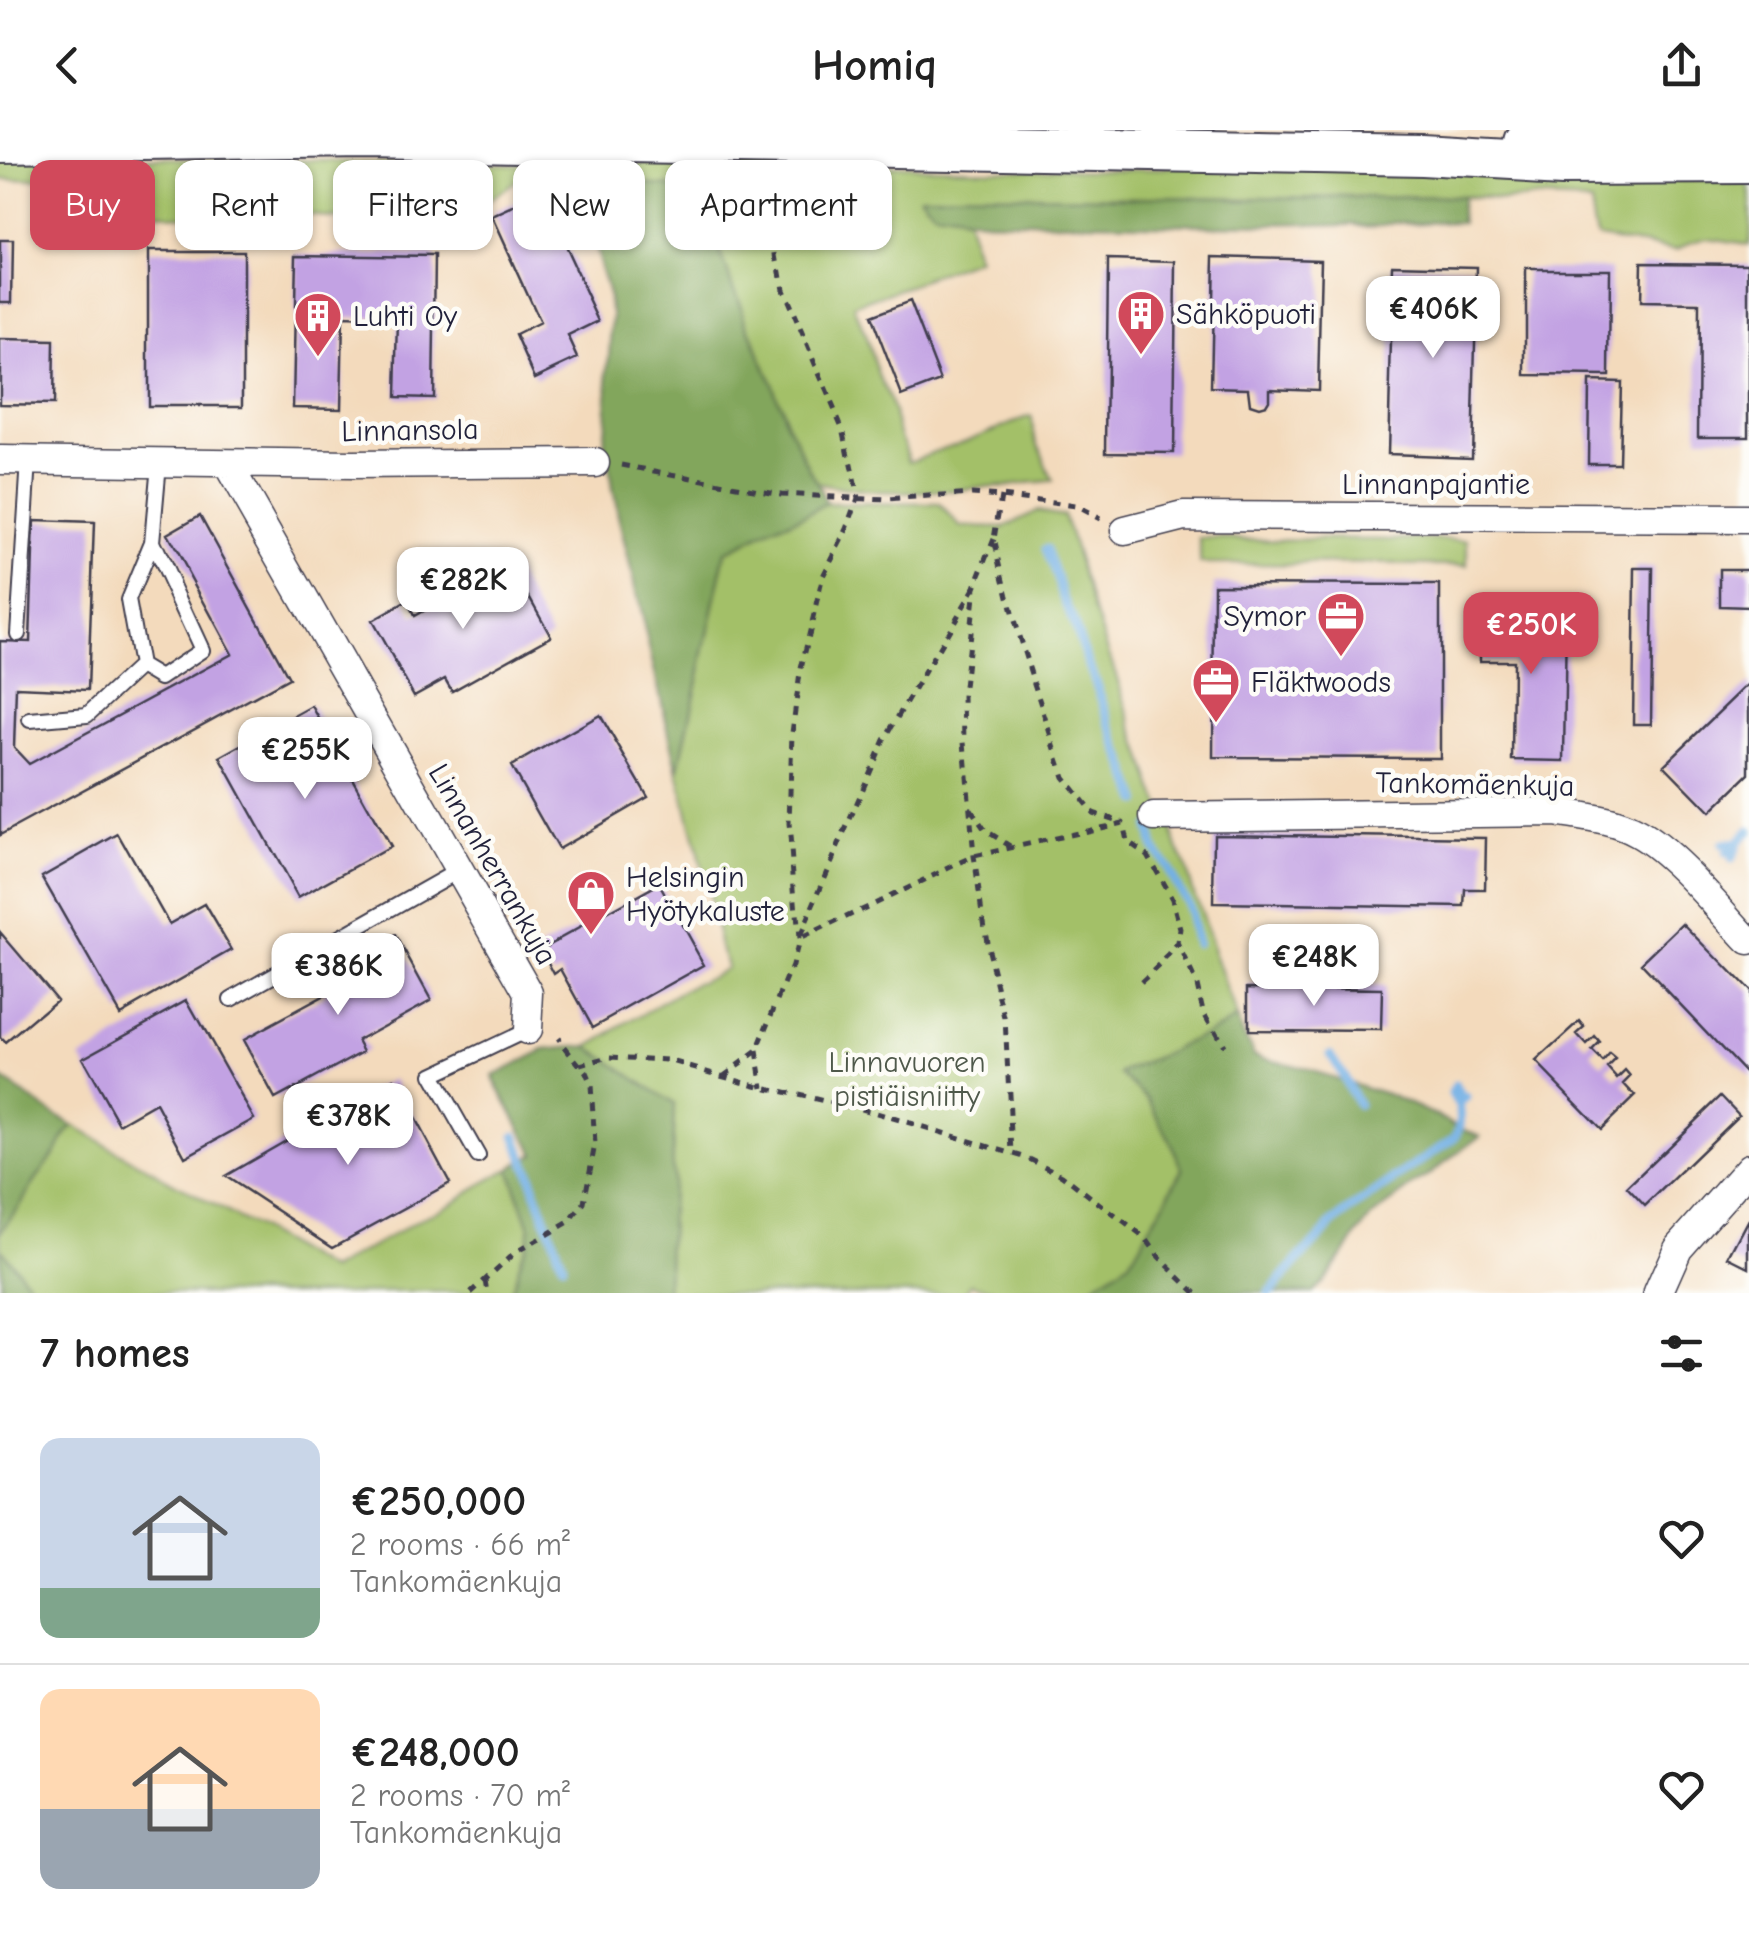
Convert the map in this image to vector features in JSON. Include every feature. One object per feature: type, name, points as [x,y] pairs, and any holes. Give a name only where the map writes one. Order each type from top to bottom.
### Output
[{"type":"main road","points":[[309,130],[364,136]]},
{"type":"main road","points":[[1421,156],[1606,131],[1744,130]]},
{"type":"main road","points":[[0,141],[364,136],[1421,156],[1562,164],[1749,163]]},
{"type":"street","points":[[0,460],[227,464]]},
{"type":"street","name":"Linnansola","points":[[227,464],[595,462]]},
{"type":"street","name":"Linnanherrankuja","points":[[227,464],[529,994],[527,1030]]},
{"type":"street","name":"Linnanpajantie","points":[[1125,531],[1184,516],[1749,518]]},
{"type":"street","name":"Tankomäenkuja","points":[[1154,817],[1555,812],[1607,821],[1641,834],[1749,941]]},
{"type":"street","points":[[1658,1293],[1678,1248],[1749,1168]]},
{"type":"lane","points":[[18,634],[29,460]]},
{"type":"lane","points":[[152,542],[202,650],[160,678],[140,666],[128,600],[152,542],[159,462]]},
{"type":"lane","points":[[30,720],[86,716],[140,666]]},
{"type":"lane","points":[[230,999],[459,870]]},
{"type":"lane","points":[[478,1156],[432,1075],[527,1030]]},
{"type":"path","points":[[777,144],[771,219],[783,289],[844,432],[858,498],[823,576],[800,673],[792,734],[789,824],[798,940]]},
{"type":"path","points":[[595,462],[782,494],[886,500],[972,494],[1042,501],[1075,506],[1125,531]]},
{"type":"path","points":[[763,1087],[757,1051],[792,966],[798,940],[884,740],[975,586],[994,539],[1000,496]]},
{"type":"path","points":[[994,539],[1014,620],[1064,778],[1093,812],[1124,822]]},
{"type":"path","points":[[975,586],[963,696],[968,805],[986,942],[1005,1018],[1012,1153]]},
{"type":"path","points":[[968,805],[986,830],[1012,847]]},
{"type":"path","points":[[798,940],[974,856],[1154,817]]},
{"type":"path","points":[[1124,822],[1127,841],[1147,855],[1172,899],[1180,930],[1178,944],[1170,956],[1140,982]]},
{"type":"path","points":[[1178,944],[1210,1027],[1223,1046]]},
{"type":"path","points":[[471,1293],[514,1253],[580,1212],[584,1203],[595,1144],[591,1085],[558,1038]]},
{"type":"path","points":[[724,1074],[757,1051]]},
{"type":"path","points":[[580,1066],[609,1057],[668,1060],[874,1112],[1012,1153],[1062,1175],[1147,1240],[1196,1293]]},
{"type":"path","points":[[480,1293],[486,1280]]},
{"type":"path","points":[[486,1280],[488,1293]]},
{"type":"green space","points":[[0,155],[280,160],[175,160],[175,214],[155,214],[155,160],[30,160],[30,180],[0,178]]},
{"type":"green space","points":[[313,161],[333,161],[333,217],[313,216]]},
{"type":"green space","points":[[645,163],[665,163],[665,186],[645,185]]},
{"type":"green space","points":[[493,164],[513,164],[513,184],[493,200]]},
{"type":"green space","points":[[892,164],[1466,170],[1749,183],[1749,245],[1706,239],[1676,249],[1595,237],[1589,203],[1461,198],[921,193],[934,215],[964,220],[977,260],[854,305],[910,461],[1030,417],[1052,482],[934,492],[874,492],[815,483],[720,250],[892,250]]},
{"type":"green space","points":[[645,184],[665,186],[665,250],[720,250],[787,423],[827,504],[726,551],[678,772],[612,490],[604,433],[613,316],[594,250],[645,250]]},
{"type":"green space","points":[[920,193],[1461,198],[1463,220],[1268,225],[964,220],[933,215]]},
{"type":"green space","name":"Linnavuoren pistiäisniitty","points":[[827,504],[939,505],[961,527],[1003,528],[1038,510],[1063,515],[1154,790],[1171,827],[1236,1019],[1122,1074],[1150,1100],[1183,1168],[1130,1262],[1084,1293],[1003,1293],[972,1283],[965,1293],[667,1293],[674,1105],[589,1046],[725,967],[678,772],[726,551]]},
{"type":"green space","points":[[1200,539],[1468,540],[1468,565],[1200,564]]},
{"type":"green space","points":[[1236,1019],[1254,1054],[1390,1095],[1481,1136],[1372,1217],[1313,1293],[1084,1293],[1130,1262],[1183,1169],[1150,1100],[1121,1075]]},
{"type":"green space","points":[[589,1046],[674,1104],[667,1293],[510,1293],[530,1227],[509,1169],[535,1153],[493,1076],[544,1050]]},
{"type":"green space","points":[[0,1080],[73,1126],[0,1233]]},
{"type":"green space","points":[[73,1126],[330,1271],[509,1169],[530,1227],[510,1293],[39,1293],[0,1248],[0,1233]]},
{"type":"green space","points":[[0,1248],[39,1293],[0,1293]]},
{"type":"building","points":[[513,209],[513,250],[566,250],[599,321],[568,336],[578,358],[535,378],[516,335],[540,323],[493,218]]},
{"type":"building","points":[[0,242],[13,242],[12,302],[0,302]]},
{"type":"building","points":[[148,251],[243,251],[243,406],[148,406]]},
{"type":"building","name":"Luhti Oy","points":[[296,254],[435,256],[433,398],[396,397],[398,319],[343,317],[341,408],[293,407]]},
{"type":"building","points":[[1214,256],[1321,259],[1318,390],[1269,388],[1269,400],[1259,407],[1250,404],[1248,388],[1211,387]]},
{"type":"building","name":"Sähköpuoti","points":[[1108,260],[1176,262],[1174,453],[1106,452]]},
{"type":"building","points":[[1641,262],[1749,263],[1749,436],[1698,436],[1699,304],[1640,303]]},
{"type":"building","points":[[1393,265],[1477,267],[1472,457],[1388,454]]},
{"type":"building","points":[[1526,269],[1610,269],[1609,376],[1526,375]]},
{"type":"building","points":[[910,301],[941,381],[902,396],[871,316]]},
{"type":"building","points":[[0,340],[54,341],[53,405],[0,404]]},
{"type":"building","points":[[1589,381],[1621,382],[1619,463],[1588,463]]},
{"type":"building","points":[[200,515],[289,678],[0,835],[0,641],[30,642],[34,521],[94,523],[88,690],[16,687],[14,748],[29,764],[232,654],[167,534]]},
{"type":"building","points":[[510,562],[551,636],[452,691],[445,679],[414,696],[372,621],[407,601],[414,616]]},
{"type":"building","points":[[1635,568],[1653,568],[1651,724],[1633,724]]},
{"type":"building","points":[[1720,569],[1749,569],[1749,607],[1720,606]]},
{"type":"building","points":[[1214,584],[1440,585],[1440,758],[1213,757]]},
{"type":"building","points":[[1480,611],[1566,612],[1564,761],[1512,760],[1513,661],[1480,661]]},
{"type":"building","points":[[1749,683],[1749,774],[1710,812],[1664,765]]},
{"type":"building","points":[[312,706],[390,847],[298,898],[220,757]]},
{"type":"building","points":[[600,715],[648,797],[558,849],[511,766]]},
{"type":"building","points":[[118,834],[169,924],[205,904],[232,950],[120,1014],[42,877]]},
{"type":"building","points":[[1214,834],[1486,838],[1485,890],[1466,890],[1465,907],[1213,903]]},
{"type":"building","points":[[659,884],[704,965],[593,1027],[561,969],[554,974],[541,949]]},
{"type":"building","points":[[1683,923],[1749,991],[1749,1077],[1641,963]]},
{"type":"building","points":[[0,932],[57,999],[5,1043],[0,1038]]},
{"type":"building","points":[[396,936],[431,1000],[358,1040],[364,1051],[275,1099],[243,1040],[326,995],[317,979]]},
{"type":"building","points":[[1248,987],[1382,989],[1381,1031],[1248,1030]]},
{"type":"building","points":[[187,1000],[254,1119],[185,1157],[156,1103],[119,1124],[82,1058]]},
{"type":"building","points":[[1580,1022],[1585,1028],[1577,1035],[1587,1046],[1595,1038],[1600,1044],[1592,1052],[1603,1063],[1610,1055],[1616,1060],[1608,1068],[1618,1079],[1626,1071],[1631,1077],[1624,1084],[1635,1096],[1601,1129],[1536,1062]]},
{"type":"building","points":[[394,1079],[450,1183],[333,1247],[225,1176]]},
{"type":"building","points":[[1721,1096],[1739,1115],[1645,1206],[1627,1187]]},
{"type":"building","points":[[1749,1219],[1749,1267],[1729,1257]]},
{"type":"waterway","points":[[1046,549],[1139,801]]},
{"type":"waterway","points":[[1149,827],[1154,848],[1185,901],[1195,942]]},
{"type":"waterway","points":[[1726,854],[1749,830]]},
{"type":"waterway","points":[[1722,845],[1737,843],[1732,860]]},
{"type":"waterway","points":[[1330,1055],[1358,1105]]},
{"type":"waterway","points":[[1455,1086],[1452,1095],[1458,1105],[1466,1098]]},
{"type":"waterway","points":[[1269,1293],[1331,1225],[1453,1139],[1460,1122],[1459,1092]]},
{"type":"waterway","points":[[516,1135],[562,1264]]},
{"type":"place","name":"Sähköpuoti","points":[[1141,356]]},
{"type":"place","name":"Luhti Oy","points":[[318,358]]},
{"type":"place","name":"Symor","points":[[1341,658]]},
{"type":"place","name":"Fläktwoods","points":[[1216,724]]},
{"type":"place","name":"Helsingin Hyötykaluste","points":[[591,936]]}]
